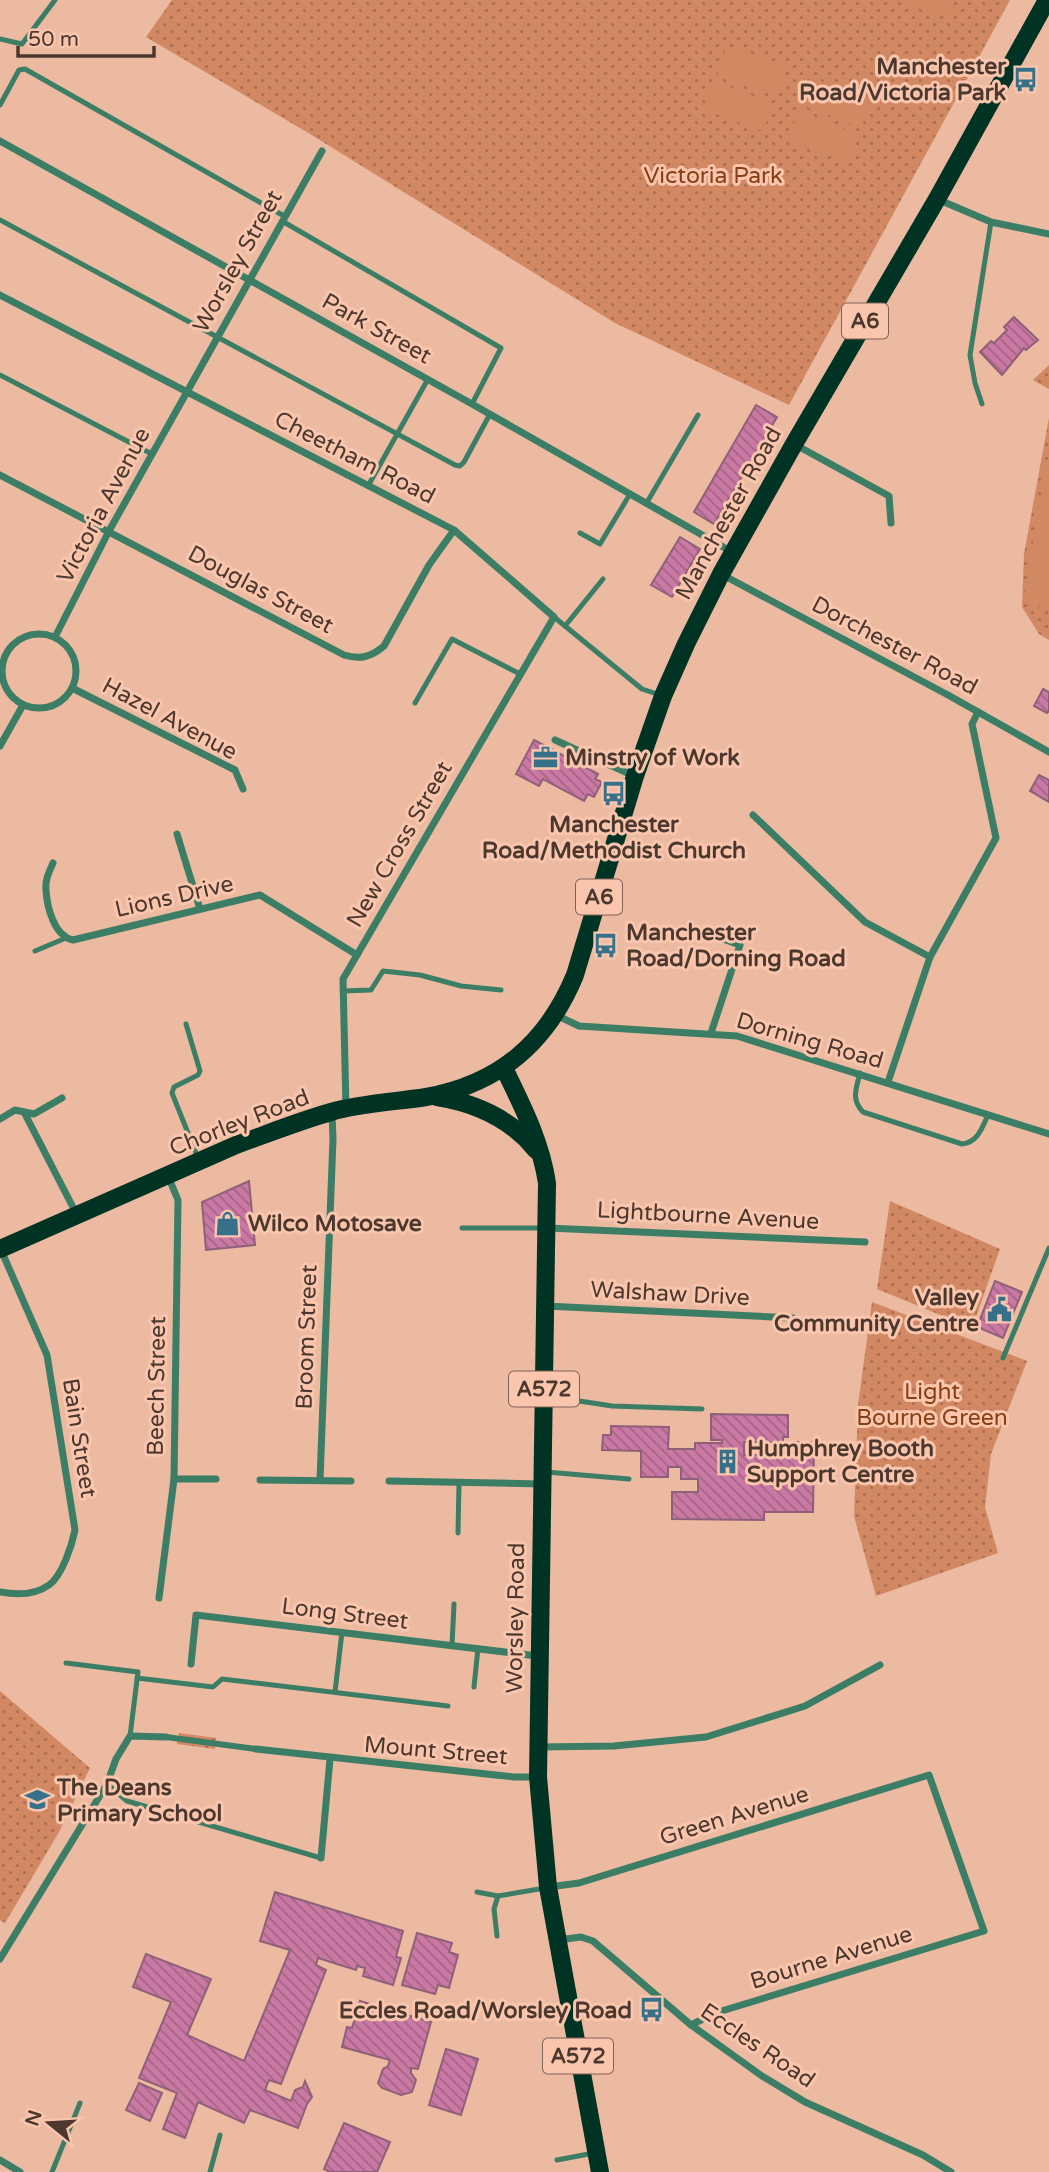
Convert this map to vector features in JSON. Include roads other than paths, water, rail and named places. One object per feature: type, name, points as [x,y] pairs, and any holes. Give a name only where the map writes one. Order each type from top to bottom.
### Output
[{"type":"main road","name":"Manchester Road","points":[[504,1068],[530,1047],[566,998],[635,776],[663,696],[721,574],[937,199],[1047,0]]},
{"type":"main road","name":"Chorley Road","points":[[0,1249],[236,1145],[339,1110],[430,1096],[504,1068]]},
{"type":"main road","name":"Worsley Road","points":[[504,1068],[544,1159],[547,1183],[538,1777],[548,1887],[600,2172]]},
{"type":"main road","points":[[430,1096],[464,1102],[497,1117],[518,1131],[544,1159]]},
{"type":"street","name":"Park Street","points":[[0,141],[428,379],[733,553]]},
{"type":"street","name":"Worsley Street","points":[[186,392],[322,151]]},
{"type":"street","points":[[937,199],[991,222],[1049,234]]},
{"type":"street","name":"Cheetham Road","points":[[0,295],[454,530],[554,617]]},
{"type":"street","name":"Victoria Avenue","points":[[55,637],[109,531],[186,392]]},
{"type":"street","points":[[794,444],[888,496],[891,523]]},
{"type":"street","name":"Douglas Street","points":[[0,475],[354,658],[375,654],[384,646],[429,565],[454,530]]},
{"type":"street","name":"Dorchester Road","points":[[721,574],[1049,752]]},
{"type":"street","name":"New Cross Street","points":[[339,1110],[343,979],[554,617]]},
{"type":"street","points":[[44,633],[65,644],[72,653],[76,677],[72,688],[56,705],[34,708],[23,705],[6,690],[2,680],[2,657],[19,639],[44,633]]},
{"type":"street","name":"Hazel Avenue","points":[[72,688],[235,770],[243,789]]},
{"type":"street","points":[[0,746],[23,705]]},
{"type":"street","points":[[888,1082],[930,957],[996,838],[972,724],[978,712]]},
{"type":"street","points":[[555,740],[635,776]]},
{"type":"street","points":[[752,815],[865,922],[930,957]]},
{"type":"street","points":[[177,834],[200,909]]},
{"type":"street","points":[[53,863],[47,877],[46,890],[52,916],[59,931],[66,938]]},
{"type":"street","name":"Lions Drive","points":[[66,938],[73,940],[260,895],[357,955]]},
{"type":"street","points":[[698,930],[740,945],[711,1033]]},
{"type":"street","name":"Dorning Road","points":[[555,1015],[579,1026],[737,1036],[1049,1134]]},
{"type":"street","points":[[0,1119],[15,1110],[34,1114],[62,1098]]},
{"type":"street","name":"Broom Street","points":[[320,1480],[333,1139],[339,1110]]},
{"type":"street","points":[[25,1114],[77,1216]]},
{"type":"street","name":"Beech Street","points":[[159,1598],[174,1479],[178,1200],[169,1176]]},
{"type":"street","name":"Lightbourne Avenue","points":[[548,1228],[865,1242]]},
{"type":"street","name":"Bain Street","points":[[0,1249],[47,1355],[75,1530],[72,1550],[50,1585],[20,1595],[0,1592]]},
{"type":"street","name":"Walshaw Drive","points":[[545,1306],[793,1318]]},
{"type":"street","points":[[389,1481],[459,1483],[543,1478]]},
{"type":"street","points":[[174,1479],[215,1479]]},
{"type":"street","points":[[260,1480],[351,1481]]},
{"type":"street","name":"Long Street","points":[[191,1664],[196,1615],[538,1656]]},
{"type":"street","points":[[538,1747],[614,1746],[706,1737],[805,1706],[880,1665]]},
{"type":"street","points":[[0,1959],[107,1784],[116,1759],[130,1736],[166,1737],[256,1749]]},
{"type":"street","name":"Mount Street","points":[[256,1749],[330,1759],[538,1777]]},
{"type":"street","name":"Mount Street","points":[[321,1858],[330,1759]]},
{"type":"street","name":"Green Avenue","points":[[548,1887],[579,1883],[929,1775],[984,1931]]},
{"type":"street","name":"Bourne Avenue","points":[[691,2025],[715,2013],[984,1931]]},
{"type":"street","name":"Eccles Road","points":[[557,1940],[581,1937],[593,1941],[691,2025],[784,2090],[828,2113],[911,2149],[951,2172]]},
{"type":"street","points":[[0,2160],[20,2172]]},
{"type":"lane","points":[[0,39],[22,44],[55,0]]},
{"type":"lane","points":[[0,105],[19,71],[25,69],[501,348],[472,404]]},
{"type":"lane","points":[[0,220],[460,466],[490,414]]},
{"type":"lane","points":[[982,404],[975,383],[971,355],[991,222]]},
{"type":"lane","points":[[0,374],[152,454]]},
{"type":"lane","points":[[368,486],[428,379]]},
{"type":"lane","points":[[646,504],[698,415]]},
{"type":"lane","points":[[580,533],[600,544],[630,494]]},
{"type":"lane","points":[[565,626],[603,579]]},
{"type":"lane","name":"Cheetham Road","points":[[554,617],[642,689],[663,696]]},
{"type":"lane","points":[[415,703],[452,639],[520,674]]},
{"type":"lane","points":[[35,951],[66,938]]},
{"type":"lane","points":[[343,991],[371,990],[383,971],[420,975],[461,986],[501,990]]},
{"type":"lane","points":[[186,1024],[200,1071],[198,1075],[177,1085],[172,1093],[200,1161]]},
{"type":"lane","points":[[860,1073],[854,1095],[856,1105],[863,1112],[962,1144],[971,1143],[978,1136],[988,1115]]},
{"type":"lane","points":[[462,1227],[548,1228]]},
{"type":"lane","points":[[1003,1358],[1049,1248]]},
{"type":"lane","points":[[544,1396],[612,1406],[702,1409]]},
{"type":"lane","points":[[543,1478],[629,1479]]},
{"type":"lane","points":[[458,1533],[459,1483]]},
{"type":"lane","points":[[452,1645],[454,1604]]},
{"type":"lane","points":[[335,1692],[342,1632]]},
{"type":"lane","points":[[474,1687],[478,1648]]},
{"type":"lane","points":[[66,1663],[138,1672],[130,1736]]},
{"type":"lane","points":[[138,1678],[213,1687],[222,1679],[448,1706]]},
{"type":"lane","points":[[107,1784],[127,1801],[321,1858]]},
{"type":"lane","points":[[477,1892],[498,1896],[548,1887]]},
{"type":"lane","points":[[497,1937],[494,1909],[498,1896]]},
{"type":"lane","points":[[52,2172],[80,2103]]},
{"type":"lane","points":[[210,2172],[220,2135]]},
{"type":"lane","points":[[557,2160],[597,2152]]},
{"type":"place","name":"Manchester Road/Victoria Park","points":[[1026,79]]},
{"type":"place","name":"Minstry of Work","points":[[545,757]]},
{"type":"place","name":"Manchester Road/Methodist Church","points":[[614,794]]},
{"type":"place","name":"Manchester Road/Dorning Road","points":[[606,945]]},
{"type":"place","name":"Wilco Motosave","points":[[228,1223]]},
{"type":"place","name":"Valley Community Centre","points":[[999,1310]]},
{"type":"place","name":"Humphrey Booth Support Centre","points":[[727,1461]]},
{"type":"place","name":"The Deans Primary School","points":[[37,1800]]},
{"type":"place","name":"Eccles Road/Worsley Road","points":[[652,2010]]},
{"type":"park label","name":"Victoria Park","points":[[713,175]]},
{"type":"park label","name":"Light Bourne Green","points":[[932,1404]]}]
